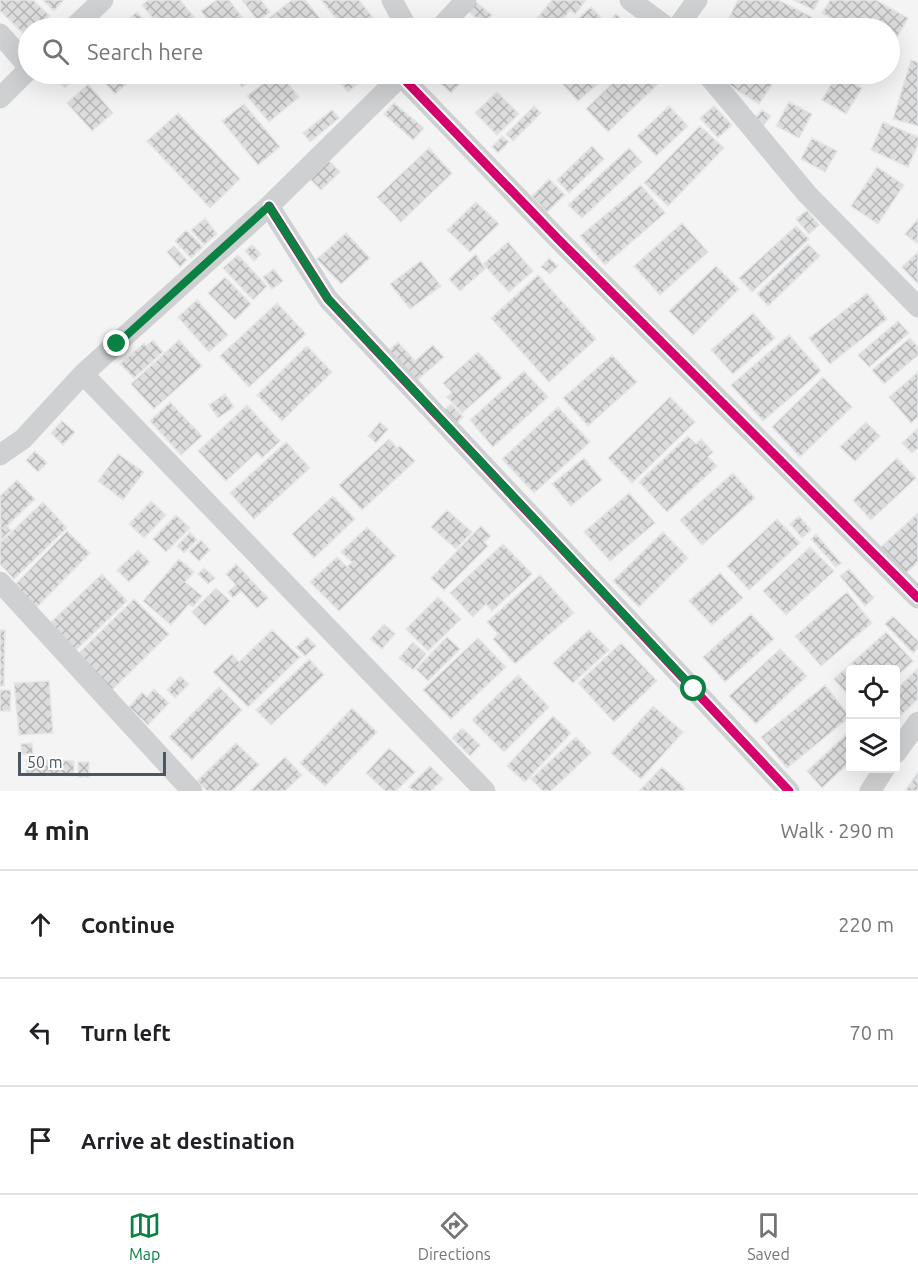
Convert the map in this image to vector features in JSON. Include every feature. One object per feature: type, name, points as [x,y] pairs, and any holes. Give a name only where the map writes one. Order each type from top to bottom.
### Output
[{"type":"street","points":[[84,18],[103,0]]},
{"type":"street","points":[[392,0],[402,18]]},
{"type":"street","points":[[449,18],[466,0]]},
{"type":"street","points":[[630,0],[654,18]]},
{"type":"street","points":[[684,18],[697,0]]},
{"type":"street","points":[[0,34],[18,55]]},
{"type":"street","points":[[0,98],[18,80]]},
{"type":"street","points":[[0,456],[23,439],[83,374],[269,206],[393,84]]},
{"type":"street","points":[[411,84],[558,240],[918,598]]},
{"type":"street","points":[[715,84],[807,194],[918,306]]},
{"type":"street","points":[[269,206],[328,299],[789,791]]},
{"type":"street","points":[[83,374],[485,791]]},
{"type":"street","points":[[0,582],[192,791]]},
{"type":"street","points":[[900,747],[918,722]]},
{"type":"street","points":[[870,791],[882,773]]},
{"type":"building","points":[[0,0],[33,0],[50,16],[48,18],[18,18],[18,28],[0,11]]},
{"type":"building","points":[[43,0],[64,0],[54,11]]},
{"type":"building","points":[[148,0],[180,0],[195,18],[153,18],[142,5]]},
{"type":"building","points":[[217,0],[229,0],[242,18],[206,18],[201,11]]},
{"type":"building","points":[[242,0],[261,0],[270,12],[262,18],[256,18]]},
{"type":"building","points":[[292,0],[305,0],[320,18],[269,18]]},
{"type":"building","points":[[321,0],[359,0],[373,18],[336,18]]},
{"type":"building","points":[[552,0],[586,0],[575,14],[570,10],[564,18],[537,18]]},
{"type":"building","points":[[738,0],[778,0],[812,17],[812,18],[729,18]]},
{"type":"building","points":[[793,0],[819,0],[814,10]]},
{"type":"building","points":[[830,0],[876,0],[908,18],[900,32],[900,18],[831,18],[822,13]]},
{"type":"building","points":[[476,2],[492,15],[489,18],[476,18],[468,11]]},
{"type":"building","points":[[591,7],[601,18],[579,18]]},
{"type":"building","points":[[137,12],[142,18],[130,18]]},
{"type":"building","points":[[911,60],[918,62],[918,126],[893,119]]},
{"type":"building","points":[[88,84],[113,113],[92,131],[67,103]]},
{"type":"building","points":[[106,84],[126,84],[115,94]]},
{"type":"building","points":[[263,84],[288,84],[299,97],[269,122],[247,96]]},
{"type":"building","points":[[341,84],[358,84],[348,92]]},
{"type":"building","points":[[441,84],[460,84],[451,93]]},
{"type":"building","points":[[563,84],[598,84],[578,101]]},
{"type":"building","points":[[612,84],[658,84],[608,132],[586,109]]},
{"type":"building","points":[[728,84],[772,84],[759,104]]},
{"type":"building","points":[[831,84],[855,84],[862,88],[846,114],[822,100]]},
{"type":"building","points":[[497,92],[519,114],[497,135],[475,113]]},
{"type":"building","points":[[789,102],[812,114],[799,138],[776,126]]},
{"type":"building","points":[[394,103],[424,128],[413,140],[384,114]]},
{"type":"building","points":[[244,104],[280,147],[258,165],[222,121]]},
{"type":"building","points":[[534,106],[541,113],[513,141],[506,134]]},
{"type":"building","points":[[669,106],[688,126],[656,156],[637,136]]},
{"type":"building","points":[[714,106],[732,125],[718,138],[700,118]]},
{"type":"building","points":[[332,110],[339,118],[310,142],[303,133]]},
{"type":"building","points":[[762,110],[771,116],[762,127],[753,120]]},
{"type":"building","points":[[178,113],[240,179],[210,208],[147,141]]},
{"type":"building","points":[[883,122],[918,137],[918,144],[908,167],[871,150]]},
{"type":"building","points":[[700,126],[724,148],[668,206],[644,183]]},
{"type":"building","points":[[502,136],[509,142],[498,153],[492,147]]},
{"type":"building","points":[[812,138],[837,151],[825,172],[801,159]]},
{"type":"building","points":[[592,146],[604,159],[569,193],[557,180]]},
{"type":"building","points":[[429,148],[452,173],[401,222],[377,197]]},
{"type":"building","points":[[629,148],[642,162],[582,218],[568,205]]},
{"type":"building","points":[[328,160],[340,172],[321,190],[309,178]]},
{"type":"building","points":[[877,167],[904,185],[878,224],[851,206]]},
{"type":"building","points":[[549,179],[565,195],[547,212],[532,196]]},
{"type":"building","points":[[641,185],[665,213],[605,265],[580,236]]},
{"type":"building","points":[[476,202],[499,224],[470,252],[447,230]]},
{"type":"building","points":[[807,210],[819,225],[809,234],[796,219]]},
{"type":"building","points":[[205,218],[217,234],[204,245],[191,230]]},
{"type":"building","points":[[918,219],[918,242],[917,243],[905,234]]},
{"type":"building","points":[[682,223],[708,252],[660,295],[634,266]]},
{"type":"building","points":[[796,226],[809,239],[752,292],[739,278]]},
{"type":"building","points":[[186,230],[203,247],[191,258],[175,241]]},
{"type":"building","points":[[346,233],[370,258],[341,284],[317,259]]},
{"type":"building","points":[[508,242],[533,271],[509,292],[483,264]]},
{"type":"building","points":[[808,244],[820,256],[768,306],[757,294]]},
{"type":"building","points":[[252,245],[261,254],[254,261],[245,251]]},
{"type":"building","points":[[174,246],[187,260],[180,267],[167,252]]},
{"type":"building","points":[[918,252],[918,284],[902,267]]},
{"type":"building","points":[[476,254],[485,269],[460,291],[449,279]]},
{"type":"building","points":[[238,255],[267,286],[253,300],[223,268]]},
{"type":"building","points":[[549,258],[558,266],[550,274],[541,267]]},
{"type":"building","points":[[421,261],[441,286],[410,309],[390,284]]},
{"type":"building","points":[[716,266],[739,289],[693,335],[669,311]]},
{"type":"building","points":[[274,269],[283,281],[272,289],[263,277]]},
{"type":"building","points":[[538,275],[596,339],[549,382],[491,318]]},
{"type":"building","points":[[225,277],[251,304],[235,320],[208,293]]},
{"type":"building","points":[[867,293],[887,319],[830,364],[809,338]]},
{"type":"building","points":[[197,300],[228,335],[209,352],[178,317]]},
{"type":"building","points":[[277,303],[306,334],[249,387],[220,356]]},
{"type":"building","points":[[753,313],[775,338],[733,374],[711,350]]},
{"type":"building","points":[[898,321],[909,333],[869,367],[858,355]]},
{"type":"building","points":[[789,335],[821,371],[763,421],[731,385]]},
{"type":"building","points":[[910,338],[918,347],[918,355],[884,384],[872,370]]},
{"type":"building","points":[[153,340],[163,352],[134,378],[120,364],[144,343],[146,346]]},
{"type":"building","points":[[179,340],[202,366],[154,409],[131,384]]},
{"type":"building","points":[[398,342],[415,361],[433,345],[444,357],[414,383],[387,352]]},
{"type":"building","points":[[307,346],[332,372],[282,421],[257,395]]},
{"type":"building","points":[[478,352],[502,378],[462,413],[447,397],[452,393],[443,383]]},
{"type":"building","points":[[612,355],[637,382],[588,426],[563,398]]},
{"type":"building","points":[[524,371],[548,397],[493,447],[470,420]]},
{"type":"building","points":[[918,372],[918,417],[911,423],[889,397]]},
{"type":"building","points":[[823,377],[852,407],[800,457],[772,427]]},
{"type":"building","points":[[225,394],[234,407],[218,418],[209,405]]},
{"type":"building","points":[[670,397],[695,422],[632,483],[608,458]]},
{"type":"building","points":[[170,402],[202,436],[181,455],[150,421]]},
{"type":"building","points":[[451,404],[463,417],[456,424],[443,411]]},
{"type":"building","points":[[247,405],[280,441],[262,458],[257,452],[226,481],[198,451]]},
{"type":"building","points":[[558,407],[590,442],[534,493],[502,459]]},
{"type":"building","points":[[62,421],[75,432],[63,445],[51,433]]},
{"type":"building","points":[[380,422],[388,429],[376,443],[368,436]]},
{"type":"building","points":[[866,422],[880,436],[855,461],[840,447]]},
{"type":"building","points":[[918,428],[918,448],[912,453],[902,443]]},
{"type":"building","points":[[688,436],[696,444],[701,439],[713,452],[708,457],[717,466],[667,512],[639,482]]},
{"type":"building","points":[[389,439],[415,461],[362,510],[339,485]]},
{"type":"building","points":[[286,442],[310,468],[254,519],[230,493]]},
{"type":"building","points":[[35,451],[47,463],[38,472],[26,460]]},
{"type":"building","points":[[118,454],[144,472],[123,500],[98,481]]},
{"type":"building","points":[[584,458],[602,480],[571,506],[552,484]]},
{"type":"building","points":[[897,458],[916,478],[871,520],[853,500]]},
{"type":"building","points":[[733,473],[755,498],[702,545],[680,520]]},
{"type":"building","points":[[17,480],[35,499],[7,526],[11,530],[1,540],[0,496]]},
{"type":"building","points":[[629,493],[655,523],[610,561],[584,532]]},
{"type":"building","points":[[333,496],[355,519],[314,558],[292,534]]},
{"type":"building","points":[[151,501],[166,515],[144,538],[129,524]]},
{"type":"building","points":[[43,502],[67,528],[14,579],[0,564],[0,543]]},
{"type":"building","points":[[447,510],[472,532],[456,549],[431,527]]},
{"type":"building","points":[[918,513],[918,562],[906,573],[881,547]]},
{"type":"building","points":[[176,515],[190,528],[166,552],[153,539]]},
{"type":"building","points":[[799,516],[811,530],[802,538],[790,524]]},
{"type":"building","points":[[777,519],[800,543],[749,590],[727,566]]},
{"type":"building","points":[[481,526],[491,536],[484,542],[488,546],[444,590],[431,578]]},
{"type":"building","points":[[367,527],[396,556],[339,611],[310,582],[337,557],[347,567],[352,562],[341,552]]},
{"type":"building","points":[[67,531],[90,553],[37,607],[14,586]]},
{"type":"building","points":[[190,532],[197,540],[184,553],[177,546]]},
{"type":"building","points":[[663,532],[688,558],[639,607],[613,581]]},
{"type":"building","points":[[816,534],[841,563],[836,567],[811,539]]},
{"type":"building","points":[[201,540],[210,550],[199,561],[189,551]]},
{"type":"building","points":[[503,544],[532,574],[492,611],[486,604],[473,617],[450,593]]},
{"type":"building","points":[[810,547],[834,571],[786,615],[763,591]]},
{"type":"building","points":[[138,550],[150,562],[129,582],[117,570]]},
{"type":"building","points":[[179,559],[194,572],[185,582],[202,596],[193,607],[189,604],[171,625],[143,601]]},
{"type":"building","points":[[236,564],[268,598],[257,608],[241,591],[233,598],[228,592],[236,585],[226,574]]},
{"type":"building","points":[[204,568],[215,578],[208,584],[198,574]]},
{"type":"building","points":[[849,569],[874,598],[865,606],[840,576]]},
{"type":"building","points":[[720,573],[743,598],[712,625],[689,601]]},
{"type":"building","points":[[102,574],[127,601],[75,651],[49,624]]},
{"type":"building","points":[[540,575],[574,613],[515,664],[493,639],[498,634],[487,622]]},
{"type":"building","points":[[216,588],[230,601],[205,626],[192,612]]},
{"type":"building","points":[[847,592],[872,623],[821,666],[795,636]]},
{"type":"building","points":[[438,597],[461,619],[428,651],[406,629]]},
{"type":"building","points":[[134,599],[169,634],[111,691],[76,656]]},
{"type":"building","points":[[751,614],[774,639],[725,682],[703,657]]},
{"type":"building","points":[[893,616],[918,641],[918,648],[913,653],[885,624]]},
{"type":"building","points":[[384,624],[395,634],[382,649],[370,639]]},
{"type":"building","points":[[0,630],[5,630],[4,686],[0,686]]},
{"type":"building","points":[[272,630],[300,657],[248,707],[213,672],[232,654],[239,662]]},
{"type":"building","points":[[589,630],[609,650],[573,683],[553,663]]},
{"type":"building","points":[[886,632],[913,661],[900,673],[900,665],[849,665]]},
{"type":"building","points":[[307,637],[316,646],[305,656],[296,647]]},
{"type":"building","points":[[447,637],[460,649],[428,681],[416,669]]},
{"type":"building","points":[[478,638],[506,667],[451,719],[423,690]]},
{"type":"building","points":[[413,642],[426,654],[413,670],[399,658]]},
{"type":"building","points":[[621,643],[657,681],[614,722],[578,683]]},
{"type":"building","points":[[780,649],[807,676],[756,724],[729,696]]},
{"type":"building","points":[[309,659],[324,675],[271,725],[256,710]]},
{"type":"building","points":[[846,668],[846,692],[834,679]]},
{"type":"building","points":[[918,668],[918,699],[900,716],[900,686]]},
{"type":"building","points":[[518,675],[549,707],[504,752],[472,720]]},
{"type":"building","points":[[180,676],[189,684],[175,698],[167,690]]},
{"type":"building","points":[[49,681],[53,733],[19,735],[14,683]]},
{"type":"building","points":[[825,685],[846,712],[846,720],[787,768],[761,737]]},
{"type":"building","points":[[219,687],[242,710],[192,760],[169,737]]},
{"type":"building","points":[[154,689],[169,703],[148,725],[129,707],[142,692],[147,697]]},
{"type":"building","points":[[0,690],[11,690],[10,711],[0,711]]},
{"type":"building","points":[[653,706],[683,732],[641,779],[611,753]]},
{"type":"building","points":[[352,708],[377,732],[325,786],[300,763]]},
{"type":"building","points":[[553,716],[571,733],[525,782],[507,766]]},
{"type":"building","points":[[462,728],[480,745],[470,756],[452,738]]},
{"type":"building","points":[[846,735],[846,766],[822,788],[807,771]]},
{"type":"building","points":[[576,737],[591,753],[551,791],[543,791],[531,779]]},
{"type":"building","points":[[32,743],[33,754],[22,754],[21,744]]},
{"type":"building","points":[[236,743],[259,765],[232,791],[207,791],[197,781]]},
{"type":"building","points":[[389,748],[415,772],[396,791],[385,791],[366,773]]},
{"type":"building","points":[[285,757],[302,775],[285,791],[250,791]]},
{"type":"building","points":[[27,760],[74,761],[74,776],[26,773]]},
{"type":"building","points":[[78,762],[89,762],[89,777],[78,777]]},
{"type":"building","points":[[430,766],[443,779],[431,791],[414,791],[409,787]]},
{"type":"building","points":[[662,767],[685,788],[683,791],[639,791]]},
{"type":"building","points":[[918,772],[918,791],[906,790]]},
{"type":"cycle path","points":[[409,84],[558,239],[918,598]]},
{"type":"cycle path","points":[[269,206],[328,299],[789,791]]},
{"type":"route","points":[[117,344],[269,206],[328,299],[694,689]]}]
